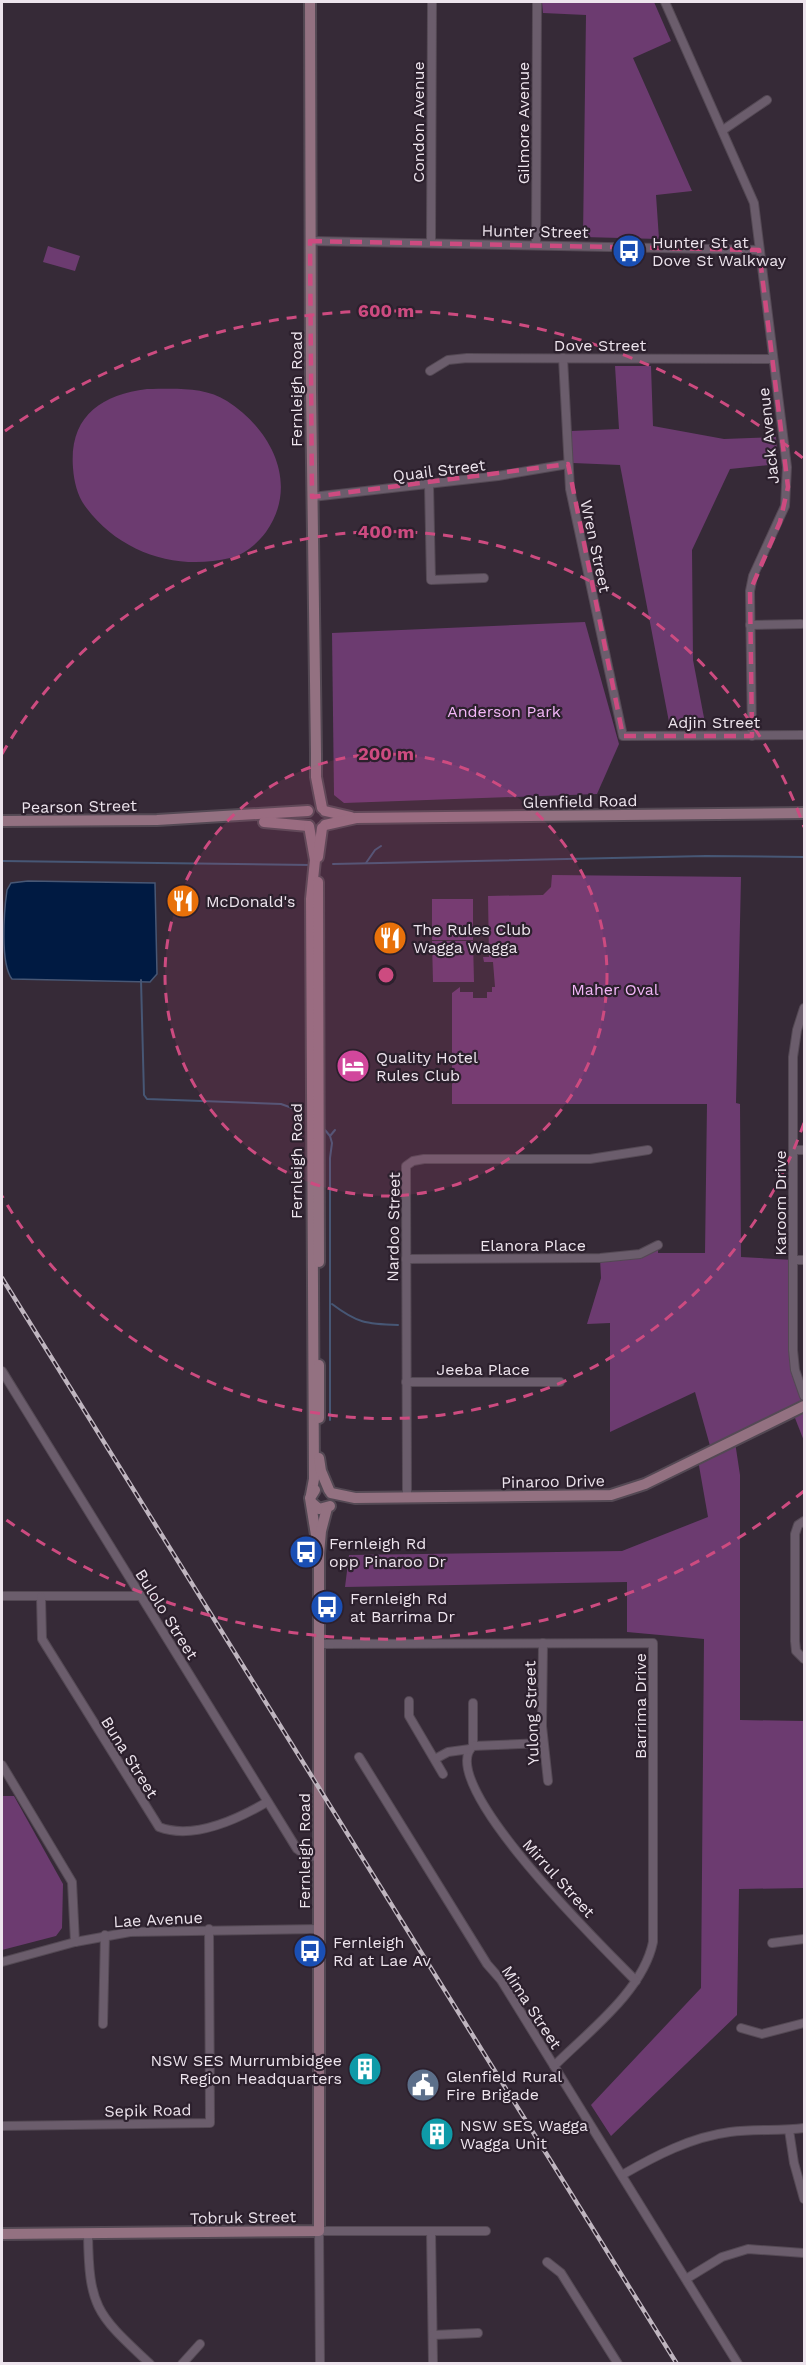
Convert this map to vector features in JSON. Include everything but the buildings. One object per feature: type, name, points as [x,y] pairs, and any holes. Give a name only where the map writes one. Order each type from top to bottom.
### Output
[{"type":"street","name":"Fernleigh Road","points":[[310,2],[310,241],[316,777],[324,810]]},
{"type":"street","name":"Condon Avenue","points":[[431,243],[432,2]]},
{"type":"street","name":"Gilmore Avenue","points":[[536,244],[537,2]]},
{"type":"street","name":"Jack Avenue","points":[[665,2],[754,203],[773,359],[788,487],[780,522],[753,576],[750,625],[752,736]]},
{"type":"street","points":[[723,130],[767,100]]},
{"type":"street","name":"Hunter Street","points":[[310,241],[759,250]]},
{"type":"street","name":"Dove Street","points":[[430,371],[441,363],[458,358],[773,359]]},
{"type":"street","name":"Wren Street","points":[[563,358],[568,464],[573,507],[623,736]]},
{"type":"street","name":"Quail Street","points":[[312,497],[429,484],[568,464]]},
{"type":"street","points":[[429,484],[431,580],[484,578]]},
{"type":"street","points":[[750,625],[801,624]]},
{"type":"street","name":"Adjin Street","points":[[623,736],[804,735]]},
{"type":"street","name":"Fernleigh Road","points":[[309,809],[316,777]]},
{"type":"street","points":[[309,809],[324,810],[328,818],[324,826],[315,829],[308,826],[305,818],[309,809]]},
{"type":"street","name":"Pearson Street","points":[[2,821],[157,820],[309,809]]},
{"type":"street","name":"Glenfield Road","points":[[324,810],[356,818]]},
{"type":"street","name":"Glenfield Road","points":[[324,826],[356,818],[804,813]]},
{"type":"street","name":"Pearson Street","points":[[157,820],[284,822],[308,826]]},
{"type":"street","name":"Fernleigh Road","points":[[308,826],[315,860],[311,899],[314,1464],[311,1499],[319,1554]]},
{"type":"street","name":"Fernleigh Road","points":[[320,2364],[319,1554],[321,1531],[329,1507],[330,1491],[319,1461],[318,852],[324,826]]},
{"type":"street","name":"Karoom Drive","points":[[804,1008],[794,1043],[793,1150],[793,1360],[804,1396]]},
{"type":"street","name":"Nardoo Street","points":[[407,1497],[405,1170],[413,1161],[590,1159],[648,1150]]},
{"type":"street","points":[[793,1150],[804,1150]]},
{"type":"street","name":"Elanora Place","points":[[406,1259],[584,1259],[640,1254],[658,1245]]},
{"type":"street","points":[[794,1260],[804,1260]]},
{"type":"street","name":"Bulolo Street","points":[[2,1371],[267,1802],[300,1852],[319,1857]]},
{"type":"street","name":"Jeeba Place","points":[[406,1382],[560,1382]]},
{"type":"street","name":"Pinaroo Drive","points":[[330,1491],[354,1498],[585,1497],[622,1493],[645,1485],[804,1406]]},
{"type":"street","points":[[329,1507],[319,1509],[311,1499],[318,1488],[330,1491]]},
{"type":"street","name":"Pinaroo Drive","points":[[329,1507],[354,1498]]},
{"type":"street","points":[[804,1521],[798,1525],[795,1534],[795,1647],[798,1656],[804,1659]]},
{"type":"street","points":[[2,1596],[140,1596]]},
{"type":"street","name":"Buna Street","points":[[41,1596],[42,1639],[159,1827],[190,1829],[216,1826],[243,1816],[267,1802]]},
{"type":"street","name":"Yulong Street","points":[[543,1643],[543,1743],[548,1781]]},
{"type":"street","name":"Barrima Drive","points":[[320,1644],[653,1643],[653,1942],[650,1957],[636,1982],[554,2066]]},
{"type":"street","points":[[409,1701],[409,1716],[443,1774]]},
{"type":"street","name":"Mirrul Street","points":[[473,1702],[472,1748],[468,1763],[475,1791],[514,1849],[540,1881],[636,1982]]},
{"type":"street","points":[[435,1759],[448,1752],[472,1748],[543,1743]]},
{"type":"street","name":"Mima Street","points":[[359,1757],[487,1964],[501,1980],[738,2364]]},
{"type":"street","points":[[2,1765],[72,1882],[75,1942]]},
{"type":"street","name":"Sepik Road","points":[[2,2126],[210,2123],[209,1929]]},
{"type":"street","name":"Lae Avenue","points":[[2,1962],[75,1942],[130,1932],[319,1929]]},
{"type":"street","points":[[103,2024],[105,1935]]},
{"type":"street","points":[[772,1943],[804,1939]]},
{"type":"street","points":[[741,2028],[762,2034],[804,2024]]},
{"type":"street","points":[[622,2175],[648,2160],[702,2139],[752,2130],[804,2128]]},
{"type":"street","points":[[789,2130],[794,2163],[804,2199]]},
{"type":"street","points":[[431,2231],[433,2364]]},
{"type":"street","name":"Tobruk Street","points":[[2,2234],[486,2231]]},
{"type":"street","points":[[88,2234],[88,2268],[94,2300],[111,2327],[150,2364]]},
{"type":"street","points":[[686,2279],[722,2257],[741,2250],[760,2249],[804,2253]]},
{"type":"street","points":[[547,2262],[561,2272],[618,2364]]},
{"type":"street","points":[[433,2335],[478,2333]]},
{"type":"street","points":[[182,2364],[200,2344]]},
{"type":"highlighted area","points":[[310,241],[759,250],[788,487],[780,522],[750,591],[752,736],[623,736],[568,464],[312,497]]},
{"type":"green space","points":[[542,2],[654,2],[671,41],[633,58],[692,191],[656,195],[659,239],[583,237],[586,15],[543,13]]},
{"type":"green space","points":[[48,246],[80,256],[75,271],[43,262]]},
{"type":"green space","points":[[615,366],[651,366],[653,426],[724,439],[776,437],[778,464],[730,469],[692,550],[693,660],[705,723],[669,722],[620,465],[573,463],[571,431],[619,429]]},
{"type":"green space","points":[[147,389],[188,389],[218,396],[243,413],[268,442],[276,459],[280,477],[280,495],[276,514],[266,532],[245,551],[230,558],[190,562],[170,560],[150,554],[132,547],[115,536],[82,502],[74,478],[73,450],[82,422],[102,403],[130,392]]},
{"type":"green space","name":"Anderson Park","points":[[585,622],[619,744],[597,794],[344,803],[334,795],[332,633]]},
{"type":"green space","name":"Maher Oval","points":[[552,875],[741,877],[736,1103],[740,1104],[741,1257],[794,1260],[793,1360],[804,1396],[804,1406],[735,1442],[740,1475],[740,1720],[804,1721],[804,1888],[739,1889],[737,2015],[611,2136],[591,2105],[701,1988],[704,1639],[627,1632],[627,1582],[345,1587],[349,1555],[622,1551],[708,1517],[698,1460],[712,1453],[695,1392],[610,1432],[610,1323],[587,1324],[601,1278],[600,1258],[640,1254],[658,1245],[658,1253],[705,1253],[707,1104],[452,1104],[452,993],[460,987],[460,992],[473,992],[473,998],[487,998],[487,992],[492,992],[492,987],[495,987],[493,962],[484,962],[483,957],[489,957],[488,896],[543,895],[551,887]]},
{"type":"green space","points":[[432,899],[473,899],[473,940],[432,940]]},
{"type":"green space","points":[[432,941],[473,941],[474,982],[433,982]]},
{"type":"green space","points":[[804,1407],[804,1441],[793,1413]]},
{"type":"green space","points":[[2,1796],[14,1796],[63,1884],[62,1928],[56,1936],[2,1950]]},
{"type":"water","points":[[28,881],[155,883],[157,974],[150,982],[12,979],[8,972],[4,950],[7,890],[11,883]]},
{"type":"waterway","points":[[366,863],[375,850],[381,846]]},
{"type":"waterway","points":[[333,864],[706,856],[804,857]]},
{"type":"waterway","points":[[2,861],[310,865]]},
{"type":"waterway","points":[[141,980],[144,1095],[147,1099],[281,1104],[295,1109]]},
{"type":"waterway","points":[[325,1130],[330,1136],[335,1130]]},
{"type":"waterway","points":[[330,1136],[332,1143],[330,1158],[330,1420]]},
{"type":"waterway","points":[[332,1304],[355,1319],[398,1325]]},
{"type":"railway","points":[[2,1278],[677,2364]]},
{"type":"place","name":"Hunter St at Dove St Walkway","points":[[629,251]]},
{"type":"place","name":"McDonald's","points":[[183,901]]},
{"type":"place","name":"The Rules Club Wagga Wagga","points":[[390,938]]},
{"type":"place","name":"Quality Hotel Rules Club","points":[[353,1066]]},
{"type":"place","name":"Fernleigh Rd opp Pinaroo Dr","points":[[306,1552]]},
{"type":"place","name":"Fernleigh Rd at Barrima Dr","points":[[327,1607]]},
{"type":"place","name":"Fernleigh Rd at Lae Av","points":[[310,1951]]},
{"type":"place","name":"NSW SES Murrumbidgee Region Headquarters","points":[[365,2069]]},
{"type":"place","name":"Glenfield Rural Fire Brigade","points":[[423,2085]]},
{"type":"place","name":"NSW SES Wagga Wagga Unit","points":[[437,2134]]}]
